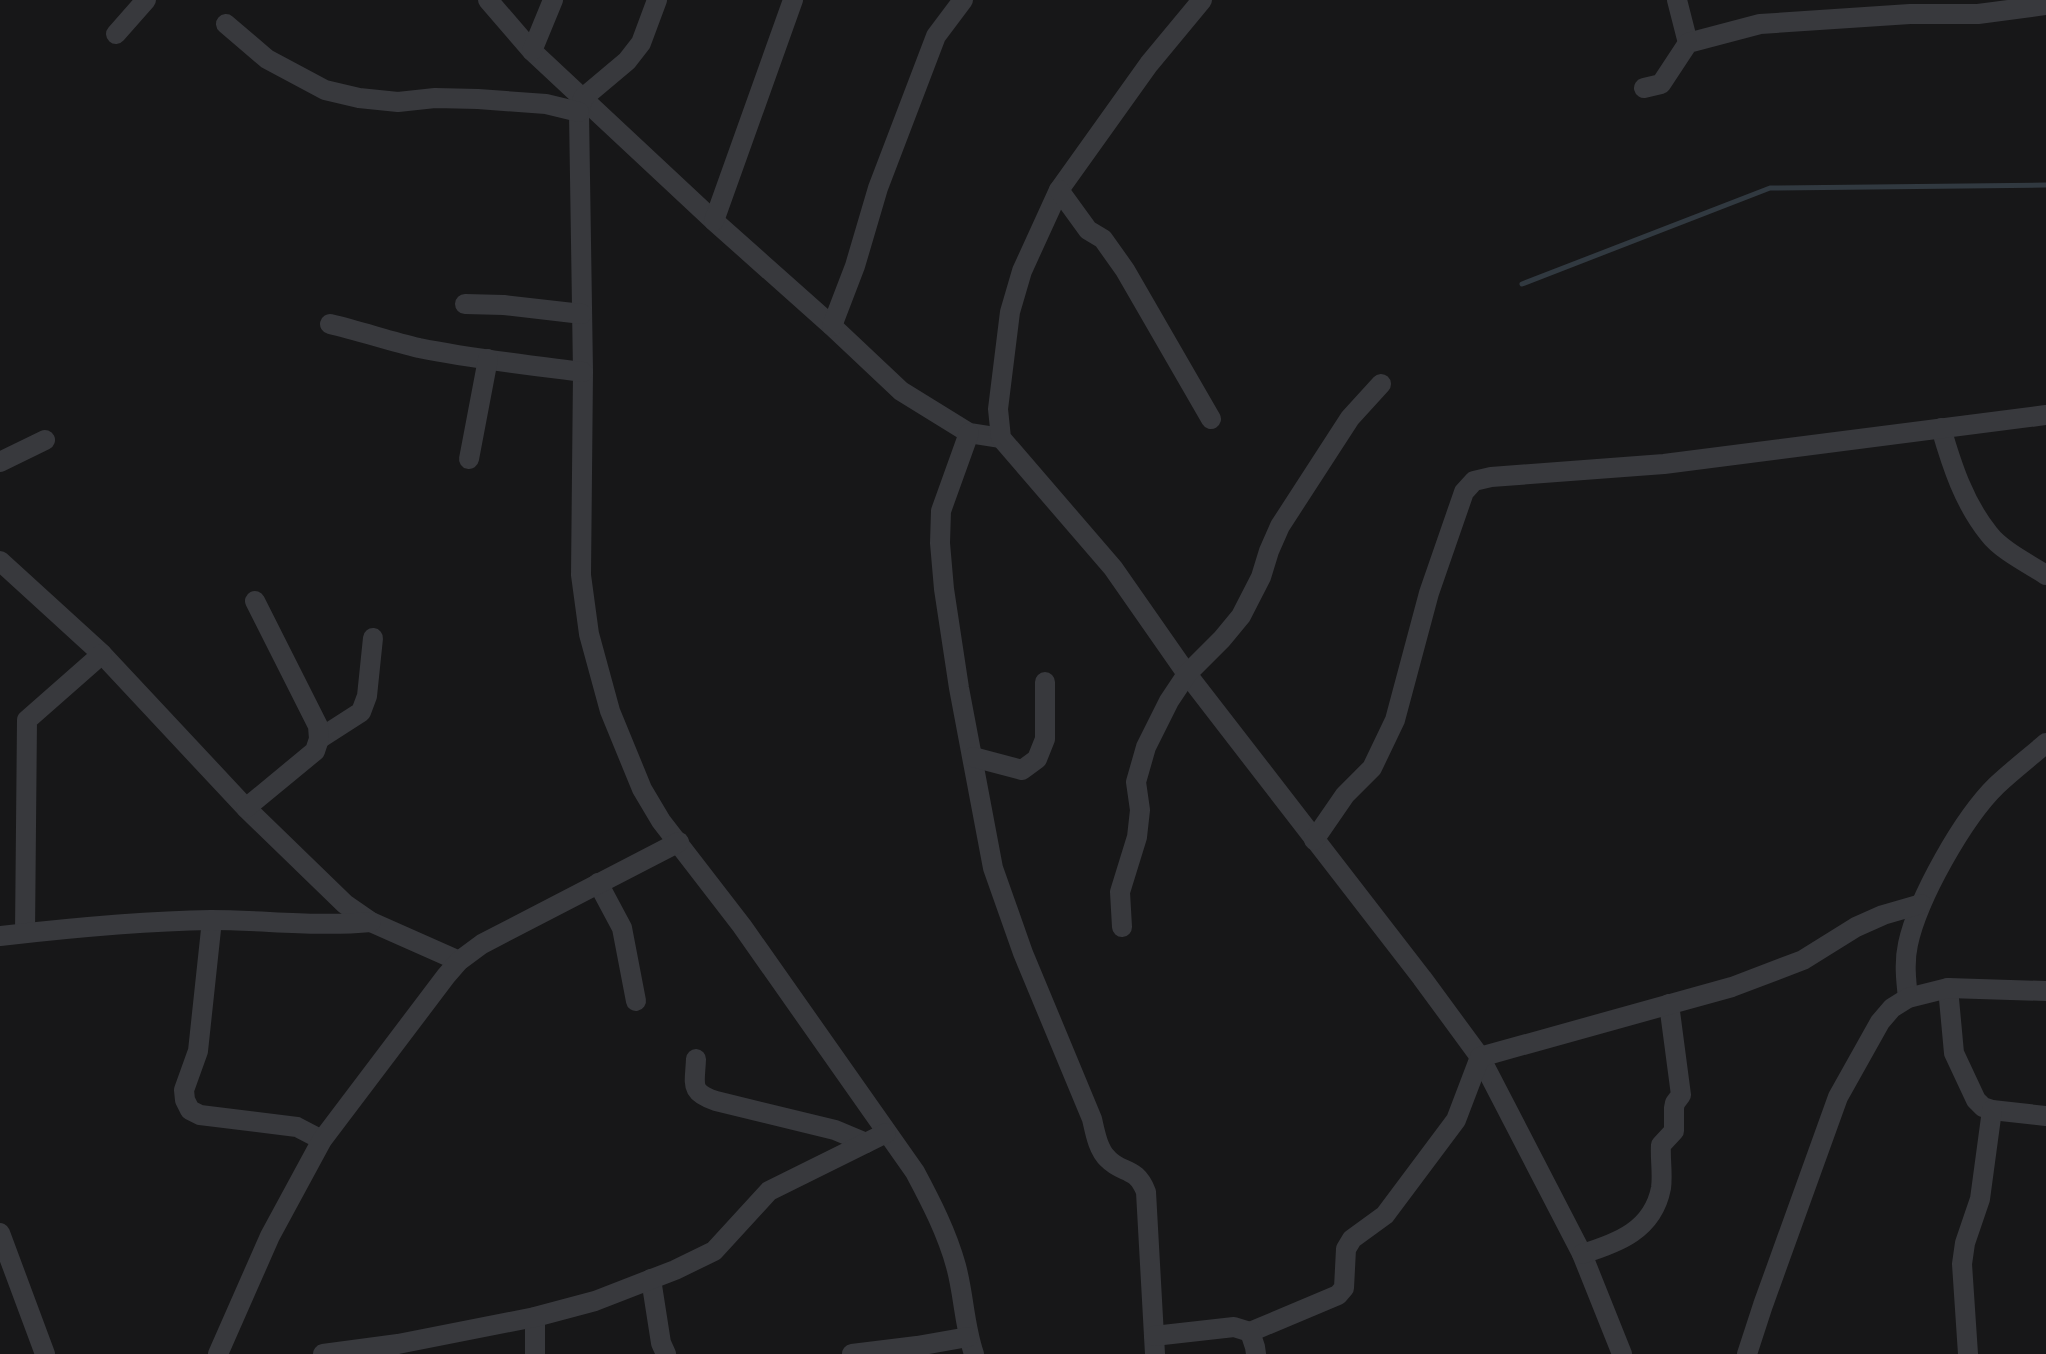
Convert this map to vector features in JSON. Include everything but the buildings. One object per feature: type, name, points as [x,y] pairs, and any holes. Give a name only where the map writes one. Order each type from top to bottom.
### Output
[{"type":"street","points":[[116,34],[146,0]]},
{"type":"street","points":[[488,0],[581,105],[832,326],[901,391],[969,433],[1001,438]]},
{"type":"street","points":[[532,51],[553,0]]},
{"type":"street","points":[[226,24],[267,59],[325,90],[359,98],[398,102],[435,98],[581,105],[627,61],[641,43],[657,0]]},
{"type":"street","points":[[714,221],[793,0]]},
{"type":"street","points":[[832,326],[855,266],[878,188],[936,36],[963,0]]},
{"type":"street","points":[[1202,0],[1149,64],[1059,190],[1022,271],[1010,312],[998,409],[1001,438],[1113,568],[1187,674],[1422,978],[1480,1057],[1582,1254],[1622,1354]]},
{"type":"street","points":[[1677,0],[1688,43]]},
{"type":"street","points":[[1644,88],[1661,84],[1688,43],[1760,24],[1910,14],[1964,7],[1978,14],[2046,5]]},
{"type":"street","points":[[581,105],[583,372],[581,575],[589,634],[610,711],[642,789],[661,821],[742,926],[915,1172],[937,1213],[957,1267],[971,1345],[916,1346],[852,1354]]},
{"type":"street","points":[[1059,190],[1088,230],[1103,239],[1125,270],[1211,419]]},
{"type":"street","points":[[465,303],[582,314]]},
{"type":"street","points":[[330,324],[417,347],[583,372]]},
{"type":"street","points":[[469,459],[488,359]]},
{"type":"street","points":[[1122,927],[1120,892],[1137,837],[1140,810],[1136,782],[1146,747],[1169,701],[1187,674],[1241,616],[1261,577],[1280,526],[1350,418],[1381,384]]},
{"type":"street","points":[[1314,840],[1345,795],[1372,768],[1395,720],[1429,593],[1464,492],[1474,481],[1491,477],[1664,465],[2046,415]]},
{"type":"street","points":[[1941,428],[1953,470],[1968,501],[1990,536],[2046,575]]},
{"type":"street","points":[[969,433],[941,511],[940,543],[944,589],[959,688],[993,868],[1023,953],[1092,1119],[1100,1145],[1107,1159],[1141,1180],[1146,1192],[1155,1345],[1234,1327],[1250,1332],[1338,1295],[1344,1288],[1346,1249],[1352,1239],[1385,1215],[1456,1120],[1480,1057]]},
{"type":"street","points":[[0,462],[45,440]]},
{"type":"street","points":[[0,561],[102,654],[246,808],[345,904],[371,921],[459,962]]},
{"type":"street","points":[[246,808],[315,751],[319,740],[318,726],[255,601]]},
{"type":"street","points":[[319,740],[361,712],[367,696],[373,638]]},
{"type":"street","points":[[25,933],[27,720],[102,654]]},
{"type":"street","points":[[973,757],[1022,770],[1037,759],[1045,739],[1045,681]]},
{"type":"street","points":[[1908,998],[1906,959],[1908,943],[1921,904],[1958,836],[1996,786],[2046,743]]},
{"type":"street","points":[[218,1354],[270,1236],[322,1140],[446,976],[459,962],[482,944],[679,842]]},
{"type":"street","points":[[598,883],[622,928],[636,1001]]},
{"type":"street","points":[[1480,1057],[1732,987],[1803,960],[1856,927],[1883,915],[1921,904]]},
{"type":"street","points":[[0,936],[119,923],[212,920],[336,925],[371,921]]},
{"type":"street","points":[[212,920],[198,1051],[184,1090],[185,1100],[190,1110],[200,1115],[297,1127],[322,1140]]},
{"type":"street","points":[[1948,988],[1954,1053],[1976,1100],[1983,1107],[1992,1110],[2046,1116]]},
{"type":"street","points":[[1747,1354],[1838,1097],[1880,1022],[1892,1008],[1908,998],[1948,988],[2046,991]]},
{"type":"street","points":[[1582,1254],[1612,1245],[1631,1235],[1645,1223],[1654,1208],[1660,1189],[1661,1145],[1674,1131],[1674,1108],[1681,1095],[1669,1004]]},
{"type":"street","points":[[696,1059],[695,1088],[701,1096],[835,1130],[866,1143]]},
{"type":"street","points":[[1968,1354],[1962,1264],[1965,1243],[1980,1199],[1992,1110]]},
{"type":"street","points":[[323,1354],[398,1344],[535,1317],[595,1301],[714,1251],[769,1191],[886,1133]]},
{"type":"street","points":[[0,1233],[45,1354]]},
{"type":"street","points":[[651,1279],[661,1343],[666,1354]]},
{"type":"street","points":[[535,1317],[535,1354]]},
{"type":"street","points":[[1250,1332],[1256,1347],[1256,1354]]},
{"type":"waterway","points":[[1522,284],[1770,188],[2046,185]]}]
